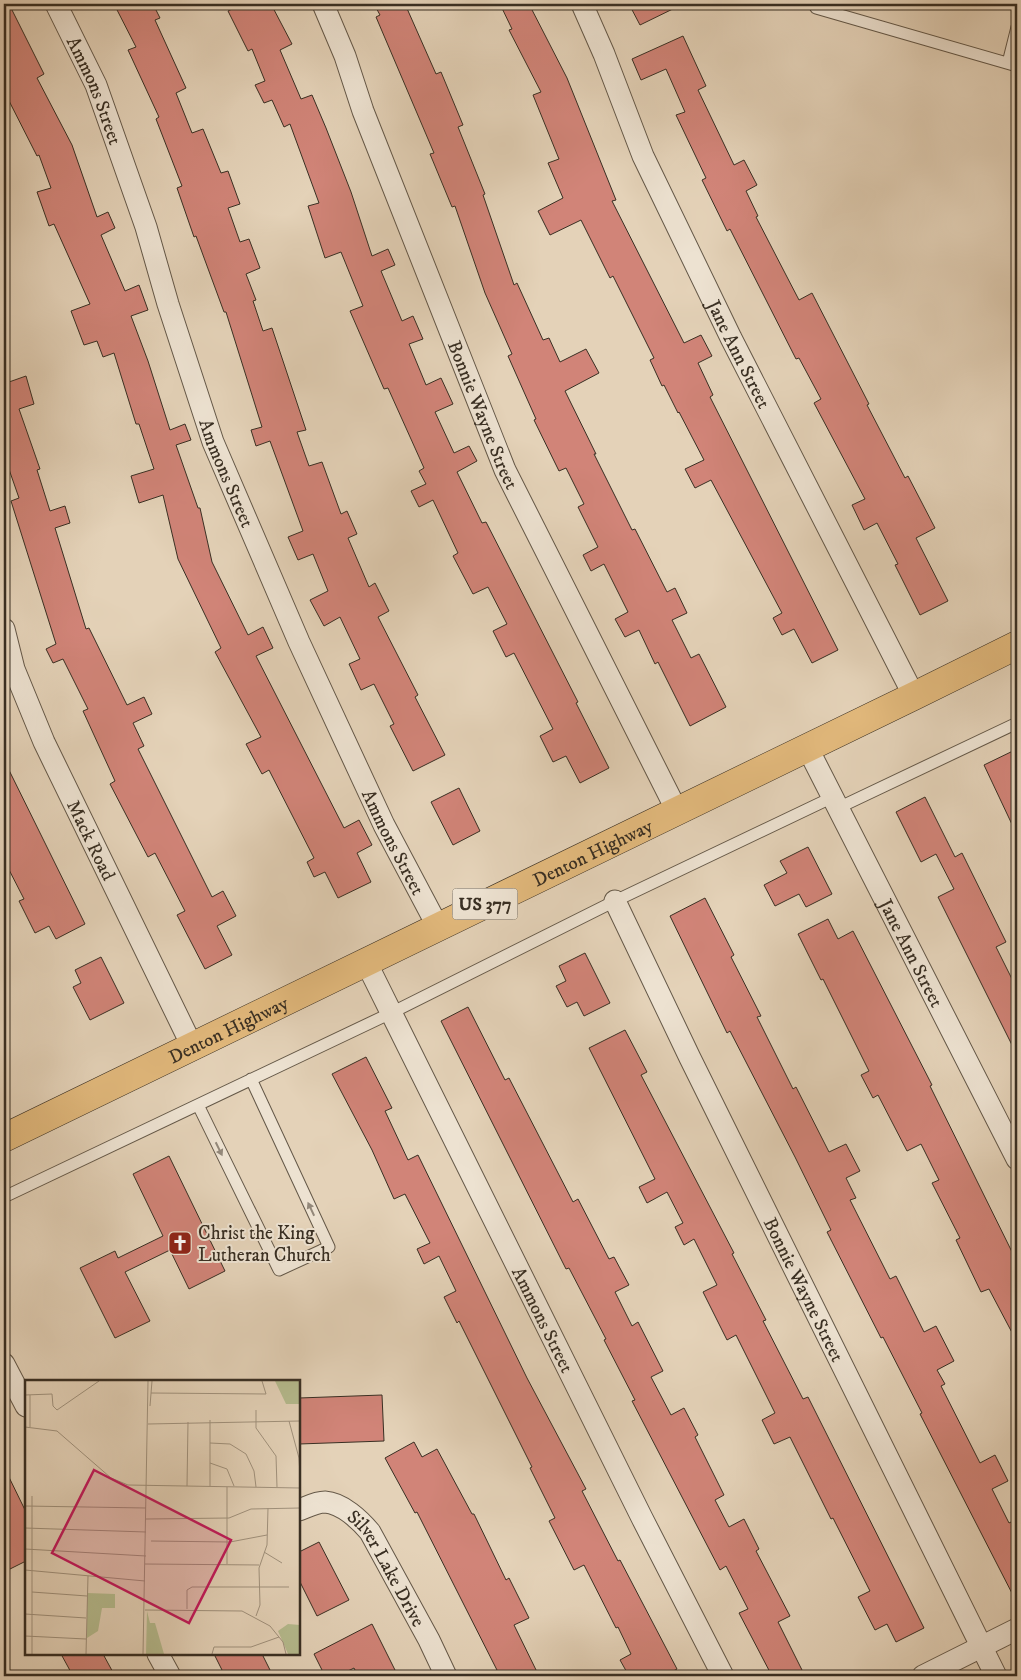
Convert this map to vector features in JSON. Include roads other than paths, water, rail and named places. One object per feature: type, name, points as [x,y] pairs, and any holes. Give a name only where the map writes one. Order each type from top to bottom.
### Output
[{"type":"main road","name":"Denton Highway","points":[[4,1138],[1017,645]]},
{"type":"street","name":"Ammons Street","points":[[56,4],[96,85],[146,227],[168,304],[213,442],[299,642],[384,825],[438,927]]},
{"type":"street","name":"Bonnie Wayne Street","points":[[323,4],[345,56],[366,120],[505,470],[677,811]]},
{"type":"street","name":"Jane Ann Street","points":[[582,4],[604,54],[643,156],[735,347],[914,696]]},
{"type":"street","name":"Mack Road","points":[[4,629],[14,669],[44,742],[192,1046]]},
{"type":"street","name":"Jane Ann Street","points":[[807,747],[1017,1159]]},
{"type":"street","name":"Bonnie Wayne Street","points":[[616,901],[690,1058],[996,1676]]},
{"type":"street","name":"Ammons Street","points":[[366,962],[723,1676]]},
{"type":"street","points":[[4,1364],[25,1404]]},
{"type":"street","name":"Silver Lake Drive","points":[[300,1510],[326,1502],[341,1508],[361,1522],[375,1541],[429,1640],[446,1676]]},
{"type":"street","points":[[923,1676],[1017,1628]]},
{"type":"street","points":[[159,1655],[170,1676]]},
{"type":"lane","points":[[814,4],[816,8],[1012,65],[1017,27]]},
{"type":"lane","points":[[4,1197],[391,1013],[616,901],[835,802],[1017,723]]},
{"type":"lane","points":[[198,1105],[279,1270],[329,1248],[251,1080]]},
{"type":"place","name":"Christ the King Lutheran Church","points":[[180,1243]]}]
